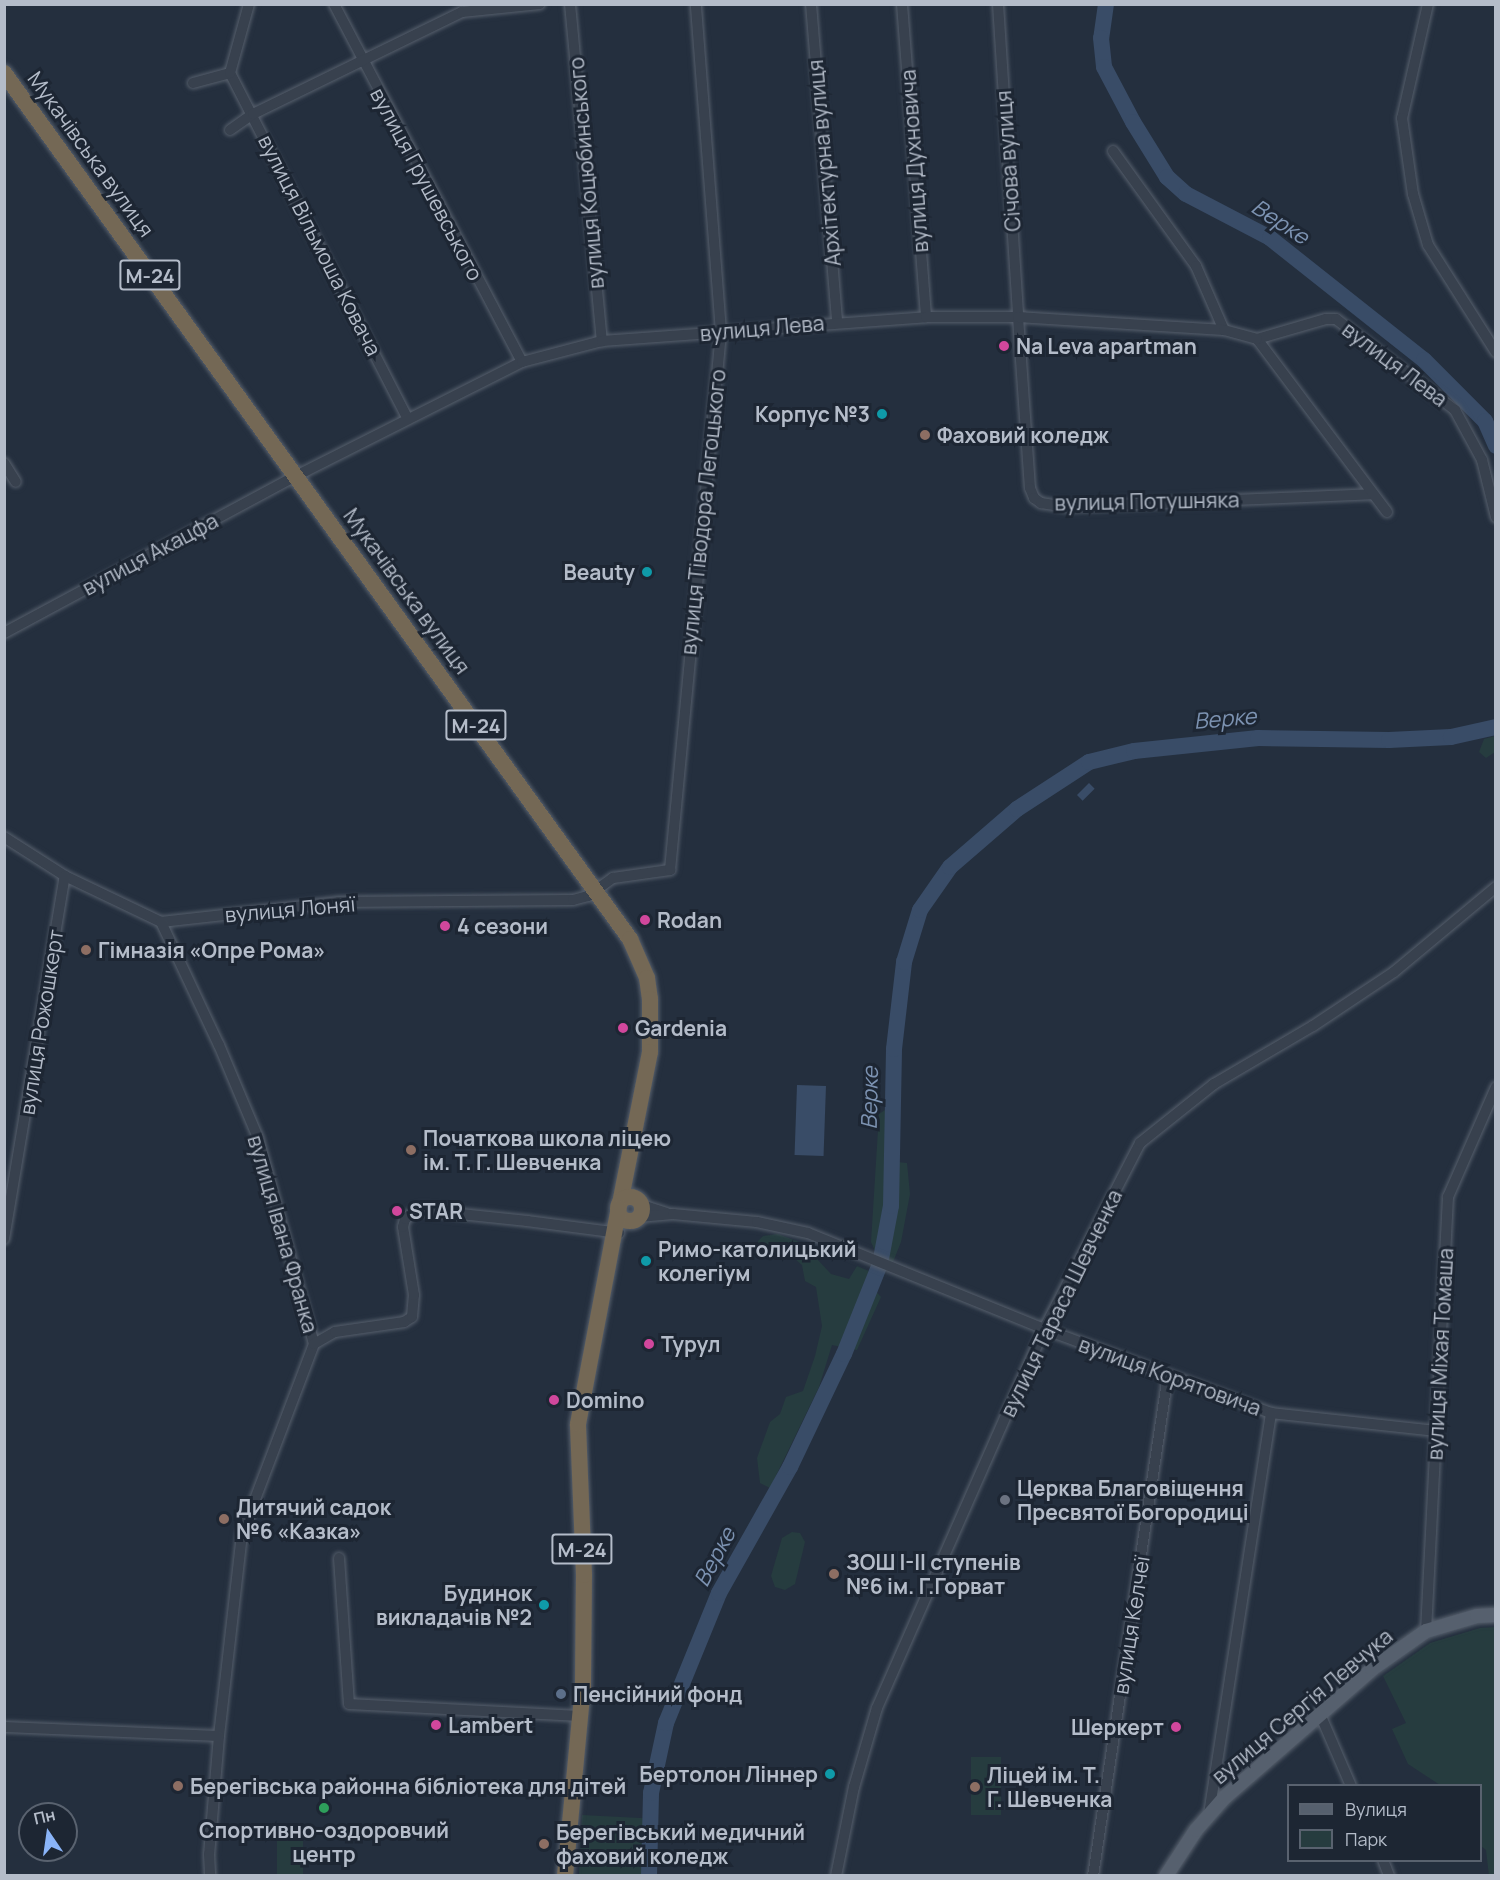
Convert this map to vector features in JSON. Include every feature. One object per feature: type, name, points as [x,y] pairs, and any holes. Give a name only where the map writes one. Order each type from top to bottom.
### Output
[{"type":"highway","name":"Мукачівська вулиця","points":[[4,73],[596,891],[640,957],[650,999],[651,1052],[619,1206],[616,1233],[609,1249],[578,1424],[584,1575],[583,1685],[565,1875]]},
{"type":"highway","points":[[626,1177],[637,1211]]},
{"type":"highway","points":[[619,1206],[626,1198],[637,1211]]},
{"type":"highway","name":"Мукачівська вулиця","points":[[616,1233],[637,1211]]},
{"type":"main road","name":"вулиця Сергія Левчука","points":[[1166,1875],[1196,1830],[1225,1797],[1372,1670],[1426,1631],[1477,1617],[1496,1615]]},
{"type":"street","points":[[193,83],[230,73],[249,4]]},
{"type":"street","name":"вулиця Грушевського","points":[[334,4],[361,60],[522,362]]},
{"type":"street","points":[[230,130],[253,114],[462,12],[540,4]]},
{"type":"street","name":"вулиця Коцюбинського","points":[[570,4],[602,341]]},
{"type":"street","name":"вулиця Тіводора Легоцького","points":[[596,891],[613,878],[670,870],[721,332],[696,4]]},
{"type":"street","name":"Архітектурна вулиця","points":[[811,4],[837,322]]},
{"type":"street","name":"вулиця Духновича","points":[[902,4],[926,317]]},
{"type":"street","name":"Січова вулиця","points":[[998,4],[1018,317]]},
{"type":"street","points":[[1428,4],[1402,118],[1413,194],[1428,245],[1496,352]]},
{"type":"street","name":"вулиця Вільмоша Ковача","points":[[230,73],[408,419]]},
{"type":"street","points":[[1113,151],[1196,267],[1224,330]]},
{"type":"street","name":"вулиця Лева","points":[[296,476],[522,362],[602,341],[926,317],[1018,317],[1224,330],[1257,339],[1326,319],[1336,319],[1455,410],[1482,460],[1496,517]]},
{"type":"street","name":"вулиця Потушняка","points":[[1018,317],[1030,488],[1034,498],[1041,502],[1066,507],[1372,494]]},
{"type":"street","points":[[1257,339],[1387,512]]},
{"type":"street","points":[[4,463],[16,482]]},
{"type":"street","name":"вулиця Акацфа","points":[[4,633],[296,476]]},
{"type":"street","points":[[4,837],[65,876],[161,922]]},
{"type":"street","name":"вулиця Рожошкерт","points":[[4,1239],[65,876]]},
{"type":"street","name":"вулиця Тараса Шевченка","points":[[836,1875],[854,1788],[877,1708],[1044,1329],[1140,1143],[1214,1084],[1313,1026],[1394,972],[1496,887]]},
{"type":"street","name":"вулиця Лоняї","points":[[161,922],[338,902],[573,900],[596,891]]},
{"type":"street","name":"вулиця Івана Франка","points":[[161,922],[219,1045],[258,1138],[314,1344],[242,1534],[219,1736],[209,1854],[210,1875]]},
{"type":"street","name":"вулиця Міхая Томаша","points":[[1426,1631],[1448,1197],[1496,1087]]},
{"type":"street","points":[[314,1344],[335,1332],[404,1322],[412,1317],[414,1295],[403,1227],[405,1219],[414,1212],[422,1210],[492,1217],[616,1233]]},
{"type":"street","name":"вулиця Корятовича","points":[[637,1211],[757,1222],[808,1233],[1044,1329],[1271,1413],[1436,1431]]},
{"type":"street","name":"вулиця Келчеї","points":[[1093,1875],[1168,1375]]},
{"type":"street","points":[[1209,1814],[1271,1413]]},
{"type":"street","points":[[339,1558],[349,1704],[580,1716]]},
{"type":"street","points":[[1320,1714],[1351,1784]]},
{"type":"street","points":[[4,1727],[219,1736]]},
{"type":"green space","points":[[1495,736],[1495,752],[1486,758],[1479,752],[1484,739]]},
{"type":"green space","points":[[885,1110],[888,1161],[907,1163],[910,1194],[901,1242],[893,1262],[877,1255],[871,1242],[879,1114]]},
{"type":"green space","points":[[778,1234],[802,1243],[831,1274],[849,1279],[857,1266],[869,1271],[869,1284],[881,1297],[857,1350],[832,1345],[819,1387],[770,1488],[760,1483],[757,1458],[770,1422],[780,1414],[786,1397],[803,1391],[822,1326],[816,1287],[805,1281],[802,1265],[795,1259],[769,1258],[759,1250],[758,1241],[763,1236]]},
{"type":"green space","points":[[792,1532],[800,1533],[805,1542],[795,1584],[785,1590],[775,1587],[771,1576],[782,1538]]},
{"type":"green space","points":[[1495,1627],[1496,1875],[1489,1876],[1486,1850],[1482,1847],[1482,1784],[1438,1784],[1408,1764],[1392,1729],[1406,1723],[1383,1676],[1430,1643],[1480,1628]]},
{"type":"green space","points":[[971,1757],[1001,1757],[1001,1815],[971,1815]]},
{"type":"green space","points":[[582,1815],[645,1818],[642,1876],[579,1875]]},
{"type":"green space","points":[[277,1838],[303,1838],[303,1875],[277,1875]]},
{"type":"water","points":[[1089,783],[1095,789],[1083,801],[1077,795]]},
{"type":"water","points":[[797,1085],[826,1086],[824,1156],[795,1155]]},
{"type":"waterway","name":"Верке","points":[[1106,4],[1101,38],[1104,67],[1133,122],[1167,177],[1186,194],[1270,238],[1424,360],[1485,421],[1496,446]]},
{"type":"waterway","name":"Верке","points":[[649,1876],[651,1793],[666,1723],[719,1593],[790,1467],[844,1354],[880,1264],[891,1206],[894,1049],[904,962],[920,910],[950,867],[1017,809],[1089,762],[1134,751],[1258,738],[1389,740],[1451,737],[1496,727]]},
{"type":"place","name":"Na Leva apartman","points":[[1004,346]]},
{"type":"place","name":"Корпус №3","points":[[882,414]]},
{"type":"place","name":"Фаховий коледж","points":[[925,435]]},
{"type":"place","name":"Beauty","points":[[647,572]]},
{"type":"place","name":"Rodan","points":[[645,920]]},
{"type":"place","name":"4 сезони","points":[[445,926]]},
{"type":"place","name":"Гімназія «Опре Рома»","points":[[86,950]]},
{"type":"place","name":"Gardenia","points":[[623,1028]]},
{"type":"place","name":"Початкова школа ліцею ім. Т. Г. Шевченка","points":[[411,1150]]},
{"type":"place","name":"STAR","points":[[397,1211]]},
{"type":"place","name":"Римо-католицький колегіум","points":[[646,1261]]},
{"type":"place","name":"Турул","points":[[649,1344]]},
{"type":"place","name":"Domino","points":[[554,1400]]},
{"type":"place","name":"Церква Благовіщення Пресвятої Богородиці","points":[[1005,1500]]},
{"type":"place","name":"Дитячий садок №6 «Казка»","points":[[224,1519]]},
{"type":"place","name":"ЗОШ І-ІІ ступенів №6 ім. Г.Горват","points":[[834,1574]]},
{"type":"place","name":"Будинок викладачів №2","points":[[544,1605]]},
{"type":"place","name":"Пенсійний фонд","points":[[561,1694]]},
{"type":"place","name":"Lambert","points":[[436,1725]]},
{"type":"place","name":"Шеркерт","points":[[1176,1727]]},
{"type":"place","name":"Бертолон Ліннер","points":[[830,1774]]},
{"type":"place","name":"Берегівська районна бібліотека для дітей","points":[[178,1786]]},
{"type":"place","name":"Ліцей ім. Т. Г. Шевченка","points":[[975,1787]]},
{"type":"place","name":"Спортивно-оздоровчий центр","points":[[324,1808]]},
{"type":"place","name":"Берегівський медичний фаховий коледж","points":[[544,1844]]}]
